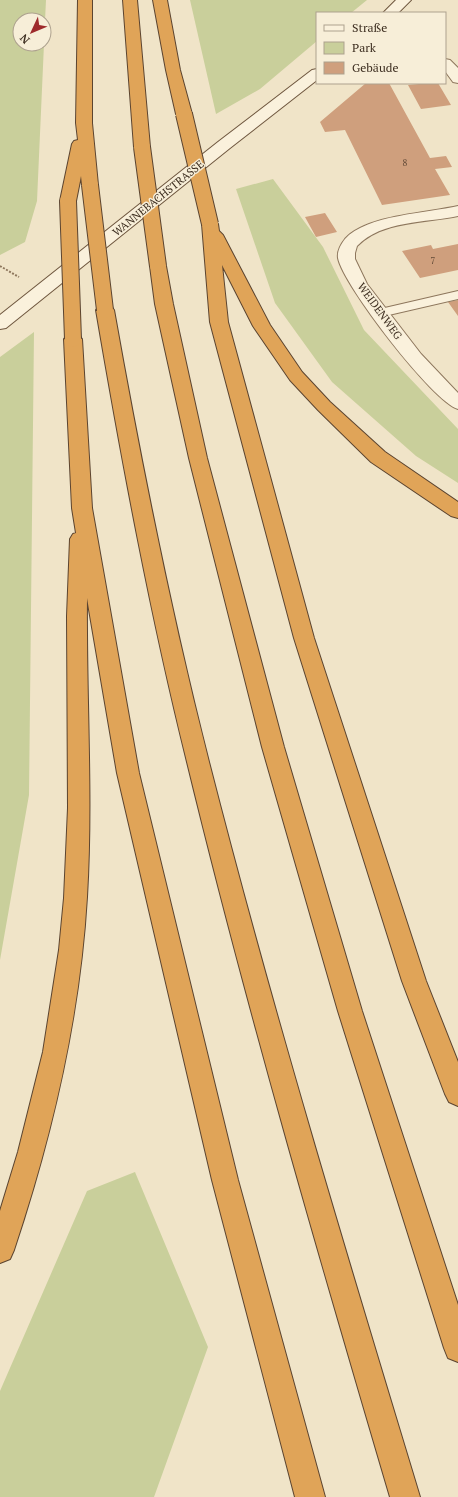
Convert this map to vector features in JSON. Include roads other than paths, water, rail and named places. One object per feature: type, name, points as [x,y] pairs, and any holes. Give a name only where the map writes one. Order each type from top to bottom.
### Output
[{"type":"highway","points":[[85,0],[84,123],[90,185],[105,310],[116,380],[149,548],[192,734],[235,907],[314,1193],[405,1497]]},
{"type":"highway","points":[[130,0],[142,147],[158,266],[164,304],[198,458],[273,747],[350,1011],[458,1348]]},
{"type":"highway","points":[[160,0],[173,70],[210,224],[219,322],[304,638],[414,981],[458,1094]]},
{"type":"highway","points":[[84,123],[68,201],[73,339],[82,508],[128,773],[225,1180],[310,1497]]},
{"type":"highway","points":[[210,224],[255,314],[296,376],[324,406],[378,457],[458,511]]},
{"type":"highway","points":[[0,1250],[19,1198],[46,1096],[63,1011],[74,925],[78,840],[76,579],[82,508]]},
{"type":"main road","points":[[391,12],[404,0]]},
{"type":"main road","points":[[446,64],[458,79]]},
{"type":"main road","name":"WANNEBACHSTRASSE","points":[[0,324],[224,145],[316,74]]},
{"type":"main road","name":"WEIDENWEG","points":[[458,211],[386,224],[354,238],[347,251],[347,258],[359,284],[380,314],[415,359],[458,403]]},
{"type":"lane","points":[[380,314],[458,296]]}]
